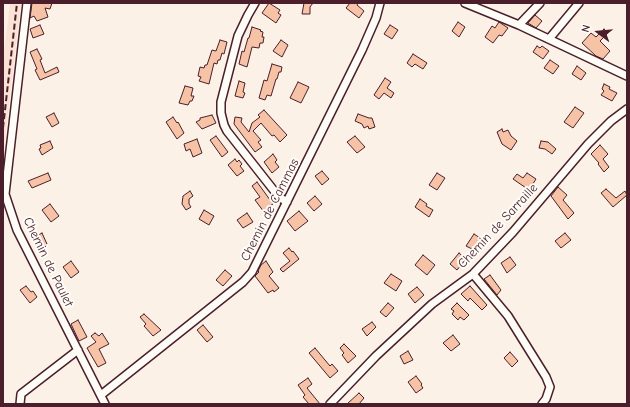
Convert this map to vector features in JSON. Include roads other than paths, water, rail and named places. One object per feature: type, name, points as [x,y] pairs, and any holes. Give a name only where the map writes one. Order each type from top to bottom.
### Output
[{"type":"street","name":"Chemin de Paulet","points":[[27,3],[5,194],[17,230],[105,404]]},
{"type":"street","points":[[255,3],[238,36],[221,102],[221,113],[224,125],[228,131],[280,197],[287,202]]},
{"type":"street","name":"Chemin de Cammas","points":[[101,395],[243,282],[252,272],[362,50],[376,18],[380,3]]},
{"type":"street","points":[[465,3],[519,25],[627,76]]},
{"type":"street","points":[[519,25],[540,3]]},
{"type":"street","points":[[549,39],[579,3]]},
{"type":"street","name":"Chemin de Sarraille","points":[[333,403],[376,356],[432,304],[473,274],[513,232],[588,144],[610,121],[627,109]]},
{"type":"street","points":[[473,274],[508,316],[546,377],[550,387],[546,399],[542,404]]},
{"type":"street","points":[[20,404],[21,394],[78,350]]},
{"type":"railway","points":[[3,128],[17,3]]}]
